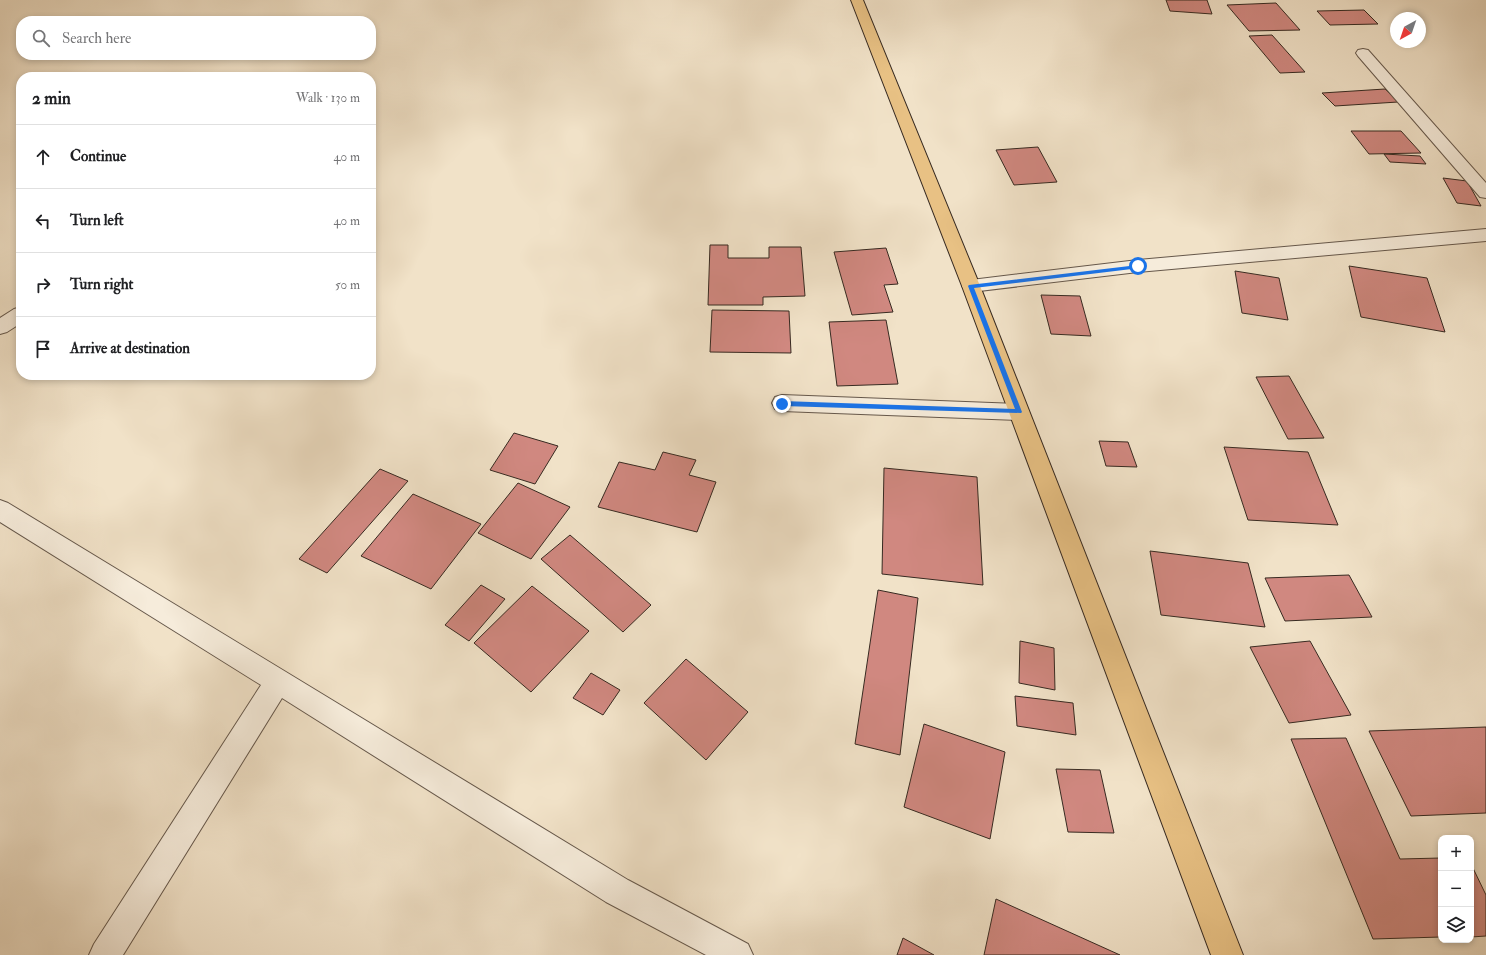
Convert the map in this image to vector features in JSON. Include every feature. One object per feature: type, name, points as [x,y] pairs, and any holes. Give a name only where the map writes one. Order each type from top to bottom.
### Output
[{"type":"main road","points":[[857,0],[971,286],[1227,955]]},
{"type":"street","points":[[1363,53],[1486,193]]},
{"type":"street","points":[[971,286],[1146,266],[1486,235]]},
{"type":"street","points":[[0,327],[16,317]]},
{"type":"street","points":[[782,404],[1019,412]]},
{"type":"street","points":[[0,510],[617,891],[737,955]]},
{"type":"street","points":[[105,955],[278,681]]},
{"type":"building","points":[[1166,0],[1207,0],[1212,14],[1170,11]]},
{"type":"building","points":[[1276,3],[1300,30],[1249,31],[1227,5]]},
{"type":"building","points":[[1364,10],[1378,24],[1330,25],[1317,11]]},
{"type":"building","points":[[1272,35],[1305,72],[1280,73],[1249,36]]},
{"type":"building","points":[[1385,89],[1398,102],[1335,106],[1322,93]]},
{"type":"building","points":[[1351,131],[1401,131],[1421,153],[1369,154]]},
{"type":"building","points":[[1038,147],[1057,182],[1014,185],[996,150]]},
{"type":"building","points":[[1384,154],[1420,156],[1426,164],[1390,162]]},
{"type":"building","points":[[1443,178],[1467,181],[1481,206],[1457,203]]},
{"type":"building","points":[[710,245],[728,245],[728,258],[769,258],[769,247],[801,247],[805,296],[763,297],[763,305],[708,305]]},
{"type":"building","points":[[886,248],[898,284],[884,285],[893,312],[852,315],[834,252]]},
{"type":"building","points":[[1349,266],[1427,278],[1445,332],[1361,317]]},
{"type":"building","points":[[1235,271],[1279,278],[1288,320],[1242,313]]},
{"type":"building","points":[[1041,295],[1080,296],[1091,336],[1051,334]]},
{"type":"building","points":[[712,310],[789,311],[791,353],[710,352]]},
{"type":"building","points":[[886,320],[898,384],[837,386],[829,322]]},
{"type":"building","points":[[1289,376],[1324,438],[1288,439],[1256,377]]},
{"type":"building","points":[[514,433],[558,446],[535,484],[490,470]]},
{"type":"building","points":[[1099,441],[1128,442],[1137,467],[1106,466]]},
{"type":"building","points":[[1224,447],[1308,452],[1338,525],[1248,520]]},
{"type":"building","points":[[663,452],[696,460],[689,475],[716,482],[697,532],[598,507],[619,462],[655,470]]},
{"type":"building","points":[[884,468],[977,477],[983,585],[882,574]]},
{"type":"building","points":[[380,469],[408,481],[327,573],[299,559]]},
{"type":"building","points":[[518,483],[570,507],[531,559],[478,533]]},
{"type":"building","points":[[413,494],[481,524],[431,589],[361,556]]},
{"type":"building","points":[[570,535],[651,605],[623,632],[541,559]]},
{"type":"building","points":[[1150,551],[1248,563],[1265,627],[1161,615]]},
{"type":"building","points":[[1349,575],[1372,617],[1285,621],[1265,578]]},
{"type":"building","points":[[481,585],[505,599],[469,641],[445,625]]},
{"type":"building","points":[[532,586],[589,631],[531,692],[474,643]]},
{"type":"building","points":[[878,590],[918,598],[900,755],[855,744]]},
{"type":"building","points":[[1020,641],[1054,648],[1055,690],[1019,683]]},
{"type":"building","points":[[1310,641],[1351,715],[1289,723],[1250,647]]},
{"type":"building","points":[[686,659],[748,712],[706,760],[644,703]]},
{"type":"building","points":[[591,673],[620,690],[603,715],[573,698]]},
{"type":"building","points":[[1015,696],[1073,703],[1076,735],[1017,726]]},
{"type":"building","points":[[924,724],[1005,752],[990,839],[904,807]]},
{"type":"building","points":[[1486,727],[1486,813],[1411,816],[1369,731]]},
{"type":"building","points":[[1346,738],[1400,859],[1438,858],[1438,937],[1373,939],[1291,739]]},
{"type":"building","points":[[1056,769],[1100,770],[1114,833],[1068,832]]},
{"type":"building","points":[[1474,870],[1486,895],[1486,936],[1474,937]]},
{"type":"building","points":[[996,899],[1120,955],[984,955]]},
{"type":"building","points":[[903,938],[934,955],[897,955]]},
{"type":"route","points":[[782,404],[1019,412],[971,286],[1138,266]]}]
